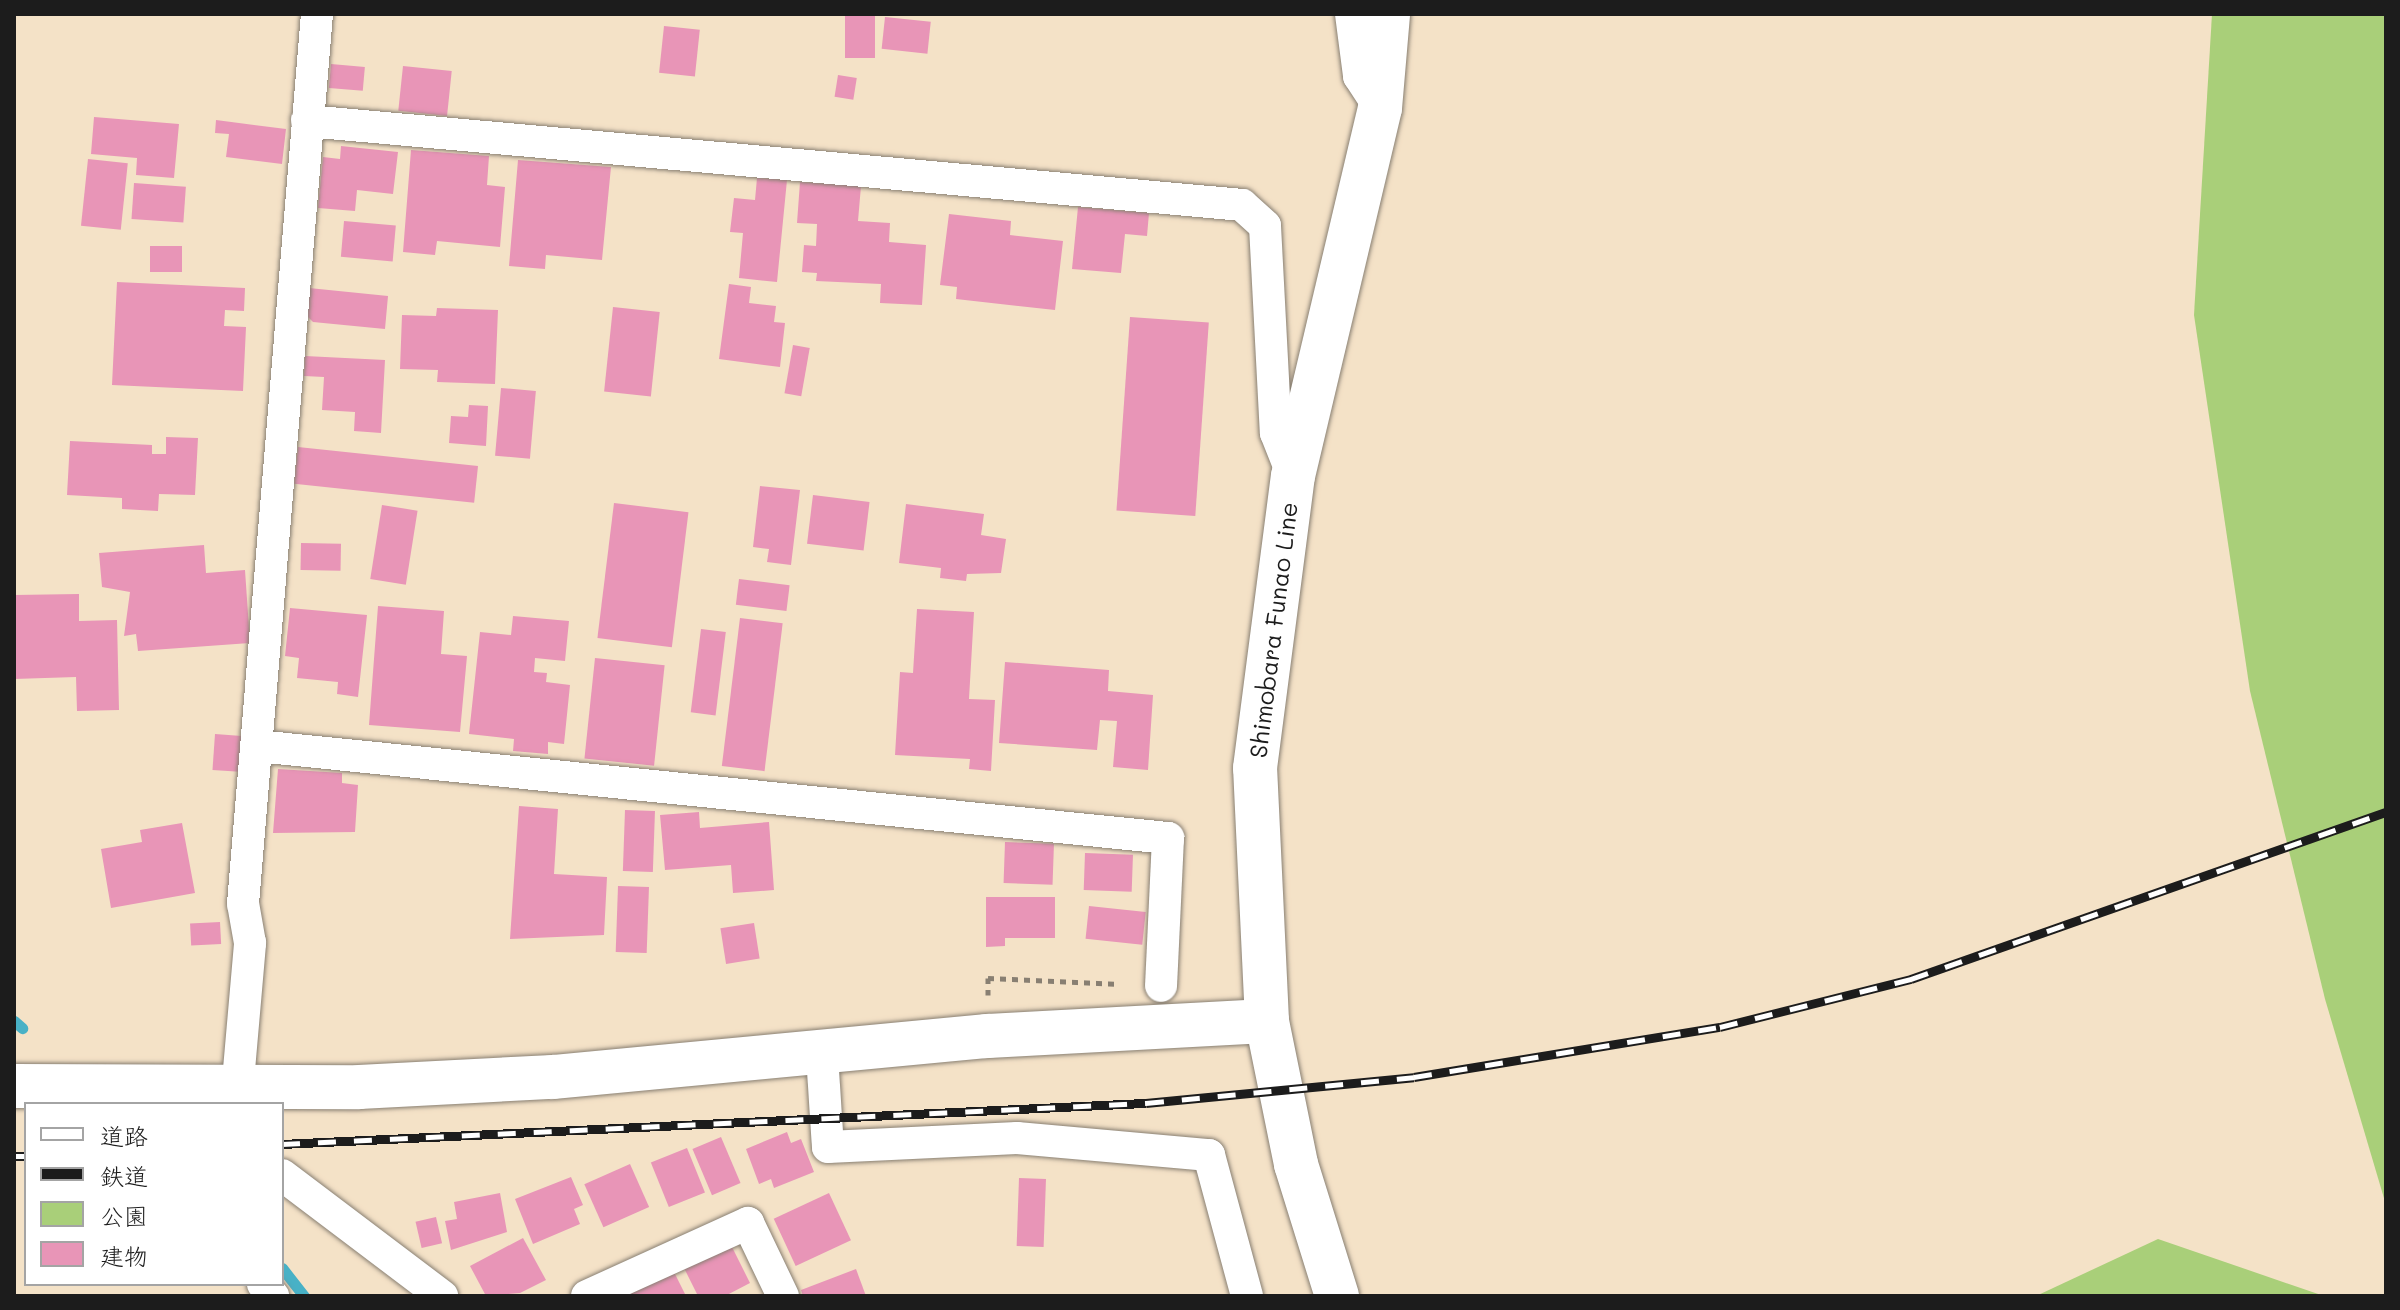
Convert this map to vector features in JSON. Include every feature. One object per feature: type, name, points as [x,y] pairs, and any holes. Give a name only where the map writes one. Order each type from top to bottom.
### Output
[{"type":"main road","name":"Shimobara Funao Line","points":[[1337,1296],[1296,1164],[1267,1021],[1255,768],[1293,476],[1380,108],[1388,14]]},
{"type":"main road","points":[[14,1086],[88,1094],[237,1093],[359,1087],[822,1055],[987,1036],[1267,1021]]},
{"type":"street","points":[[237,1093],[257,746],[317,14]]},
{"type":"street","points":[[1351,14],[1359,76],[1380,108]]},
{"type":"street","points":[[307,121],[1242,205],[1265,226],[1276,433],[1293,476]]},
{"type":"street","points":[[257,746],[1168,838],[1161,986]]},
{"type":"street","points":[[822,1055],[828,1147],[1017,1138],[1209,1155],[1247,1296]]},
{"type":"street","points":[[284,1177],[442,1296]]},
{"type":"street","points":[[587,1296],[748,1223],[783,1296]]},
{"type":"green space","points":[[2212,14],[2386,14],[2386,1205],[2325,999],[2250,691],[2194,315]]},
{"type":"green space","points":[[2158,1239],[2324,1296],[2036,1296]]},
{"type":"building","points":[[845,14],[875,14],[875,58],[845,58]]},
{"type":"building","points":[[885,17],[931,22],[927,54],[882,49]]},
{"type":"building","points":[[664,26],[700,30],[695,77],[659,73]]},
{"type":"building","points":[[331,64],[365,67],[363,91],[329,88]]},
{"type":"building","points":[[403,66],[452,71],[447,116],[398,111]]},
{"type":"building","points":[[838,75],[857,78],[853,100],[835,97]]},
{"type":"building","points":[[94,117],[179,124],[174,178],[136,175],[137,158],[91,154]]},
{"type":"building","points":[[216,120],[286,129],[282,164],[226,157],[229,134],[215,133]]},
{"type":"building","points":[[341,146],[398,152],[393,194],[357,190],[355,211],[318,208],[323,157],[340,159]]},
{"type":"building","points":[[411,150],[489,156],[487,185],[505,187],[500,247],[437,241],[435,255],[403,252]]},
{"type":"building","points":[[88,159],[128,163],[121,230],[81,226]]},
{"type":"building","points":[[518,160],[611,167],[602,260],[546,255],[545,269],[509,266]]},
{"type":"building","points":[[757,178],[787,180],[777,282],[739,278],[743,233],[730,232],[734,198],[755,200]]},
{"type":"building","points":[[800,182],[861,186],[858,221],[890,223],[889,242],[926,245],[922,305],[880,303],[881,284],[816,281],[817,273],[802,272],[804,245],[816,246],[817,224],[797,223]]},
{"type":"building","points":[[134,183],[186,187],[183,223],[131,219]]},
{"type":"building","points":[[1078,207],[1149,213],[1147,236],[1125,234],[1121,273],[1072,269]]},
{"type":"building","points":[[949,214],[1011,221],[1010,235],[1063,241],[1055,310],[956,299],[957,287],[940,285]]},
{"type":"building","points":[[344,221],[396,226],[393,261],[341,257]]},
{"type":"building","points":[[150,246],[182,246],[182,272],[150,272]]},
{"type":"building","points":[[117,282],[245,288],[244,311],[225,310],[224,326],[246,327],[243,391],[112,385]]},
{"type":"building","points":[[729,284],[751,287],[749,303],[776,306],[774,322],[785,323],[780,367],[719,359]]},
{"type":"building","points":[[309,288],[388,296],[385,329],[313,322],[306,315]]},
{"type":"building","points":[[613,307],[660,312],[651,396],[604,392]]},
{"type":"building","points":[[437,308],[498,310],[495,384],[437,382],[438,370],[400,369],[402,315],[436,316]]},
{"type":"building","points":[[1130,317],[1209,323],[1195,516],[1116,511]]},
{"type":"building","points":[[793,345],[810,348],[801,396],[784,393]]},
{"type":"building","points":[[305,356],[385,360],[381,433],[354,431],[355,412],[322,410],[324,377],[304,376]]},
{"type":"building","points":[[501,388],[536,391],[530,459],[495,456]]},
{"type":"building","points":[[469,405],[488,406],[486,446],[449,443],[451,416],[468,417]]},
{"type":"building","points":[[166,437],[198,438],[195,495],[159,494],[158,511],[122,509],[122,498],[67,495],[70,441],[152,445],[152,454],[166,454]]},
{"type":"building","points":[[298,447],[478,466],[474,503],[294,484]]},
{"type":"building","points":[[760,486],[800,490],[791,565],[767,562],[769,549],[753,547]]},
{"type":"building","points":[[813,495],[870,502],[864,551],[807,544]]},
{"type":"building","points":[[614,503],[688,512],[672,647],[597,638]]},
{"type":"building","points":[[906,504],[984,514],[981,535],[1006,539],[1001,573],[967,574],[966,581],[940,578],[941,568],[899,563]]},
{"type":"building","points":[[382,505],[418,511],[406,585],[370,579]]},
{"type":"building","points":[[301,543],[341,544],[341,571],[301,570]]},
{"type":"building","points":[[204,545],[206,573],[245,570],[250,643],[138,651],[136,634],[124,636],[130,592],[102,587],[99,553]]},
{"type":"building","points":[[739,579],[790,585],[786,611],[736,605]]},
{"type":"building","points":[[79,594],[79,621],[117,620],[119,710],[77,711],[76,677],[14,679],[14,595]]},
{"type":"building","points":[[378,606],[444,611],[441,654],[467,656],[460,732],[369,725]]},
{"type":"building","points":[[290,608],[367,615],[358,697],[337,694],[338,682],[297,678],[299,658],[285,656]]},
{"type":"building","points":[[917,609],[974,612],[969,699],[995,700],[991,771],[969,769],[970,759],[895,755],[900,672],[913,673]]},
{"type":"building","points":[[513,616],[569,621],[565,661],[535,658],[534,672],[547,673],[546,682],[570,685],[564,744],[548,742],[548,754],[513,751],[514,739],[469,734],[480,632],[511,635]]},
{"type":"building","points":[[740,618],[783,623],[765,771],[722,766]]},
{"type":"building","points":[[701,629],[726,632],[716,715],[691,712]]},
{"type":"building","points":[[595,658],[665,665],[654,766],[584,758]]},
{"type":"building","points":[[1005,662],[1109,670],[1108,691],[1153,695],[1148,770],[1113,767],[1117,721],[1100,720],[1097,750],[999,743]]},
{"type":"building","points":[[215,734],[242,736],[239,772],[212,770]]},
{"type":"building","points":[[278,769],[342,773],[342,783],[358,785],[355,832],[273,833]]},
{"type":"building","points":[[519,806],[558,809],[554,874],[607,877],[604,935],[510,939]]},
{"type":"building","points":[[625,810],[655,811],[653,872],[623,871]]},
{"type":"building","points":[[699,812],[700,828],[769,822],[774,890],[733,893],[731,865],[665,870],[660,815]]},
{"type":"building","points":[[182,823],[195,893],[111,908],[101,849],[142,842],[140,830]]},
{"type":"building","points":[[1005,842],[1054,844],[1053,885],[1004,883]]},
{"type":"building","points":[[1085,853],[1133,855],[1132,892],[1084,890]]},
{"type":"building","points":[[618,886],[649,887],[647,953],[616,952]]},
{"type":"building","points":[[986,897],[1055,897],[1055,938],[1005,938],[1005,946],[986,947]]},
{"type":"building","points":[[1089,906],[1146,912],[1142,945],[1086,939]]},
{"type":"building","points":[[220,922],[221,944],[191,946],[190,924]]},
{"type":"building","points":[[754,923],[760,959],[726,964],[720,928]]},
{"type":"building","points":[[787,1132],[791,1143],[801,1139],[814,1172],[774,1188],[771,1179],[759,1184],[746,1149]]},
{"type":"building","points":[[721,1137],[741,1183],[712,1195],[692,1149]]},
{"type":"building","points":[[687,1148],[705,1193],[669,1207],[651,1163]]},
{"type":"building","points":[[630,1164],[649,1207],[603,1227],[584,1184]]},
{"type":"building","points":[[571,1177],[583,1205],[574,1209],[580,1224],[533,1244],[515,1199]]},
{"type":"building","points":[[1019,1178],[1046,1179],[1044,1247],[1017,1246]]},
{"type":"building","points":[[500,1193],[507,1232],[451,1250],[445,1221],[457,1219],[454,1202]]},
{"type":"building","points":[[829,1193],[851,1240],[796,1266],[774,1219]]},
{"type":"building","points":[[436,1217],[442,1243],[422,1248],[416,1222]]},
{"type":"building","points":[[523,1238],[546,1280],[520,1293],[486,1296],[470,1266]]},
{"type":"building","points":[[730,1243],[750,1283],[725,1296],[698,1296],[683,1266]]},
{"type":"building","points":[[856,1269],[866,1296],[803,1296],[801,1290]]},
{"type":"building","points":[[674,1272],[686,1296],[626,1296]]},
{"type":"waterway","points":[[14,1021],[22,1028]]},
{"type":"waterway","points":[[284,1271],[304,1296]]},
{"type":"railway","points":[[284,1144],[1146,1103],[1414,1077],[1720,1027],[1911,979],[2386,812]]},
{"type":"railway","points":[[14,1156],[24,1156]]}]
